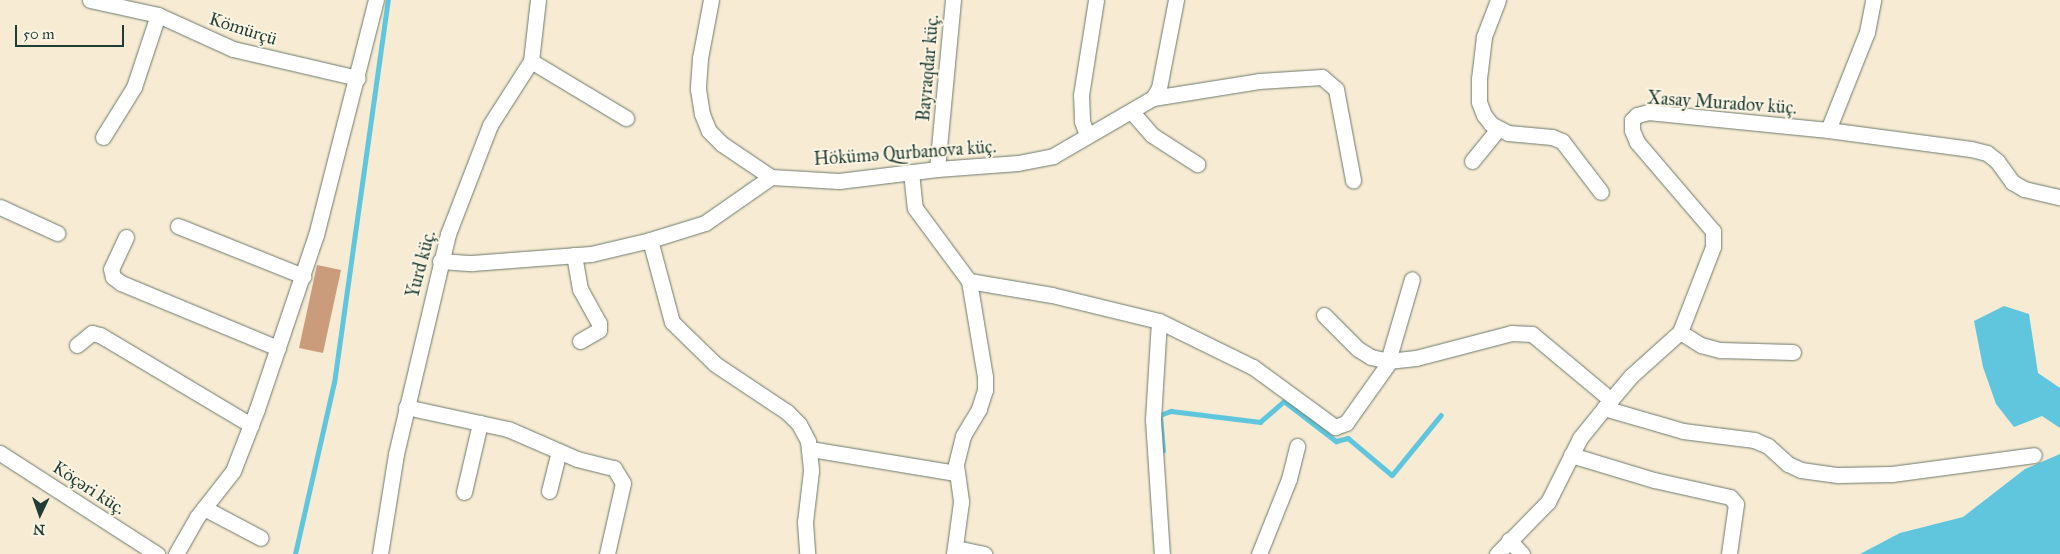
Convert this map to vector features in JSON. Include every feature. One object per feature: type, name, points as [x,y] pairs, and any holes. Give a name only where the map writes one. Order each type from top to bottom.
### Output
[{"type":"street","name":"Kömürçü","points":[[90,0],[158,15],[233,49],[358,78]]},
{"type":"street","points":[[176,554],[204,508],[233,471],[251,425],[304,276],[358,78],[376,0]]},
{"type":"street","name":"Yurd küç.","points":[[380,554],[406,408],[440,261],[457,206],[490,124],[531,61],[538,0]]},
{"type":"street","points":[[440,261],[472,264],[574,255],[650,240],[705,223],[770,178],[722,144],[709,131],[702,114],[698,89],[700,58],[711,0]]},
{"type":"street","name":"Bayraqdar küç.","points":[[937,168],[952,0]]},
{"type":"street","points":[[1087,134],[1082,121],[1081,95],[1096,0]]},
{"type":"street","points":[[1153,98],[1158,88],[1176,0]]},
{"type":"street","points":[[1498,0],[1484,37],[1479,79],[1479,102],[1484,115],[1498,129],[1508,133],[1552,137],[1562,142],[1601,192]]},
{"type":"street","points":[[1828,130],[1867,32],[1873,0]]},
{"type":"street","points":[[103,137],[134,87],[158,15]]},
{"type":"street","points":[[531,61],[626,118]]},
{"type":"street","points":[[1153,98],[1259,81],[1322,77],[1336,90],[1354,180]]},
{"type":"street","name":"Hökümə Qurbanova küç.","points":[[770,178],[839,181],[937,168],[1036,161],[1066,150],[1087,134],[1132,112],[1153,98]]},
{"type":"street","points":[[1132,112],[1152,135],[1197,164]]},
{"type":"street","name":"Xasay Muradov küç.","points":[[1497,554],[1548,502],[1580,438],[1607,404],[1631,376],[1680,332],[1715,238],[1704,219],[1637,142],[1632,120],[1637,115],[1648,112],[1828,130],[1987,153],[1998,161],[2012,182],[2024,190],[2060,197]]},
{"type":"street","points":[[1472,160],[1498,129]]},
{"type":"street","points":[[911,172],[915,208],[922,221],[953,256],[969,280],[985,390],[979,409],[963,436],[956,473],[961,502],[955,551],[984,554]]},
{"type":"street","points":[[0,207],[57,233]]},
{"type":"street","points":[[178,226],[304,276]]},
{"type":"street","points":[[126,237],[111,269],[113,277],[121,283],[278,348]]},
{"type":"street","points":[[650,240],[672,322],[715,364],[787,412],[799,424],[811,449],[805,522],[807,554]]},
{"type":"street","points":[[574,255],[580,289],[599,323],[599,330],[580,341]]},
{"type":"street","points":[[969,280],[1052,295],[1159,321],[1253,367],[1335,427],[1346,423],[1389,361],[1412,279]]},
{"type":"street","points":[[1324,315],[1358,349],[1372,357],[1389,361],[1523,331],[1532,334],[1607,404],[1684,431],[1754,440],[1768,446],[1788,464],[1801,470],[1838,475],[1892,474],[2034,454]]},
{"type":"street","points":[[1159,321],[1153,420],[1162,554]]},
{"type":"street","points":[[1680,332],[1701,345],[1720,350],[1793,352]]},
{"type":"street","points":[[77,345],[92,333],[100,335],[251,425]]},
{"type":"street","points":[[406,408],[480,423],[529,436],[590,464],[614,468],[621,474],[623,483],[607,554]]},
{"type":"street","points":[[464,492],[480,423]]},
{"type":"street","points":[[1259,554],[1289,479],[1297,446]]},
{"type":"street","points":[[811,449],[956,473]]},
{"type":"street","points":[[549,491],[560,451]]},
{"type":"street","name":"Köçəri küç.","points":[[0,453],[157,554]]},
{"type":"street","points":[[1572,455],[1654,480],[1730,497],[1736,504],[1728,554]]},
{"type":"street","points":[[204,508],[261,538]]},
{"type":"street","points":[[1509,540],[1522,554]]},
{"type":"water","points":[[2004,306],[2029,314],[2038,373],[2060,388],[2060,428],[2042,416],[2014,427],[1996,404],[1983,367],[1974,321]]},
{"type":"water","points":[[2060,454],[2060,554],[1860,554],[1900,533],[1963,517],[2025,469]]},
{"type":"building","points":[[317,265],[341,270],[323,353],[299,348]]},
{"type":"waterway","points":[[295,554],[334,383],[388,0]]},
{"type":"waterway","points":[[1163,451],[1160,415],[1171,411],[1260,422],[1284,401],[1336,441],[1348,438],[1392,475],[1441,415]]}]
